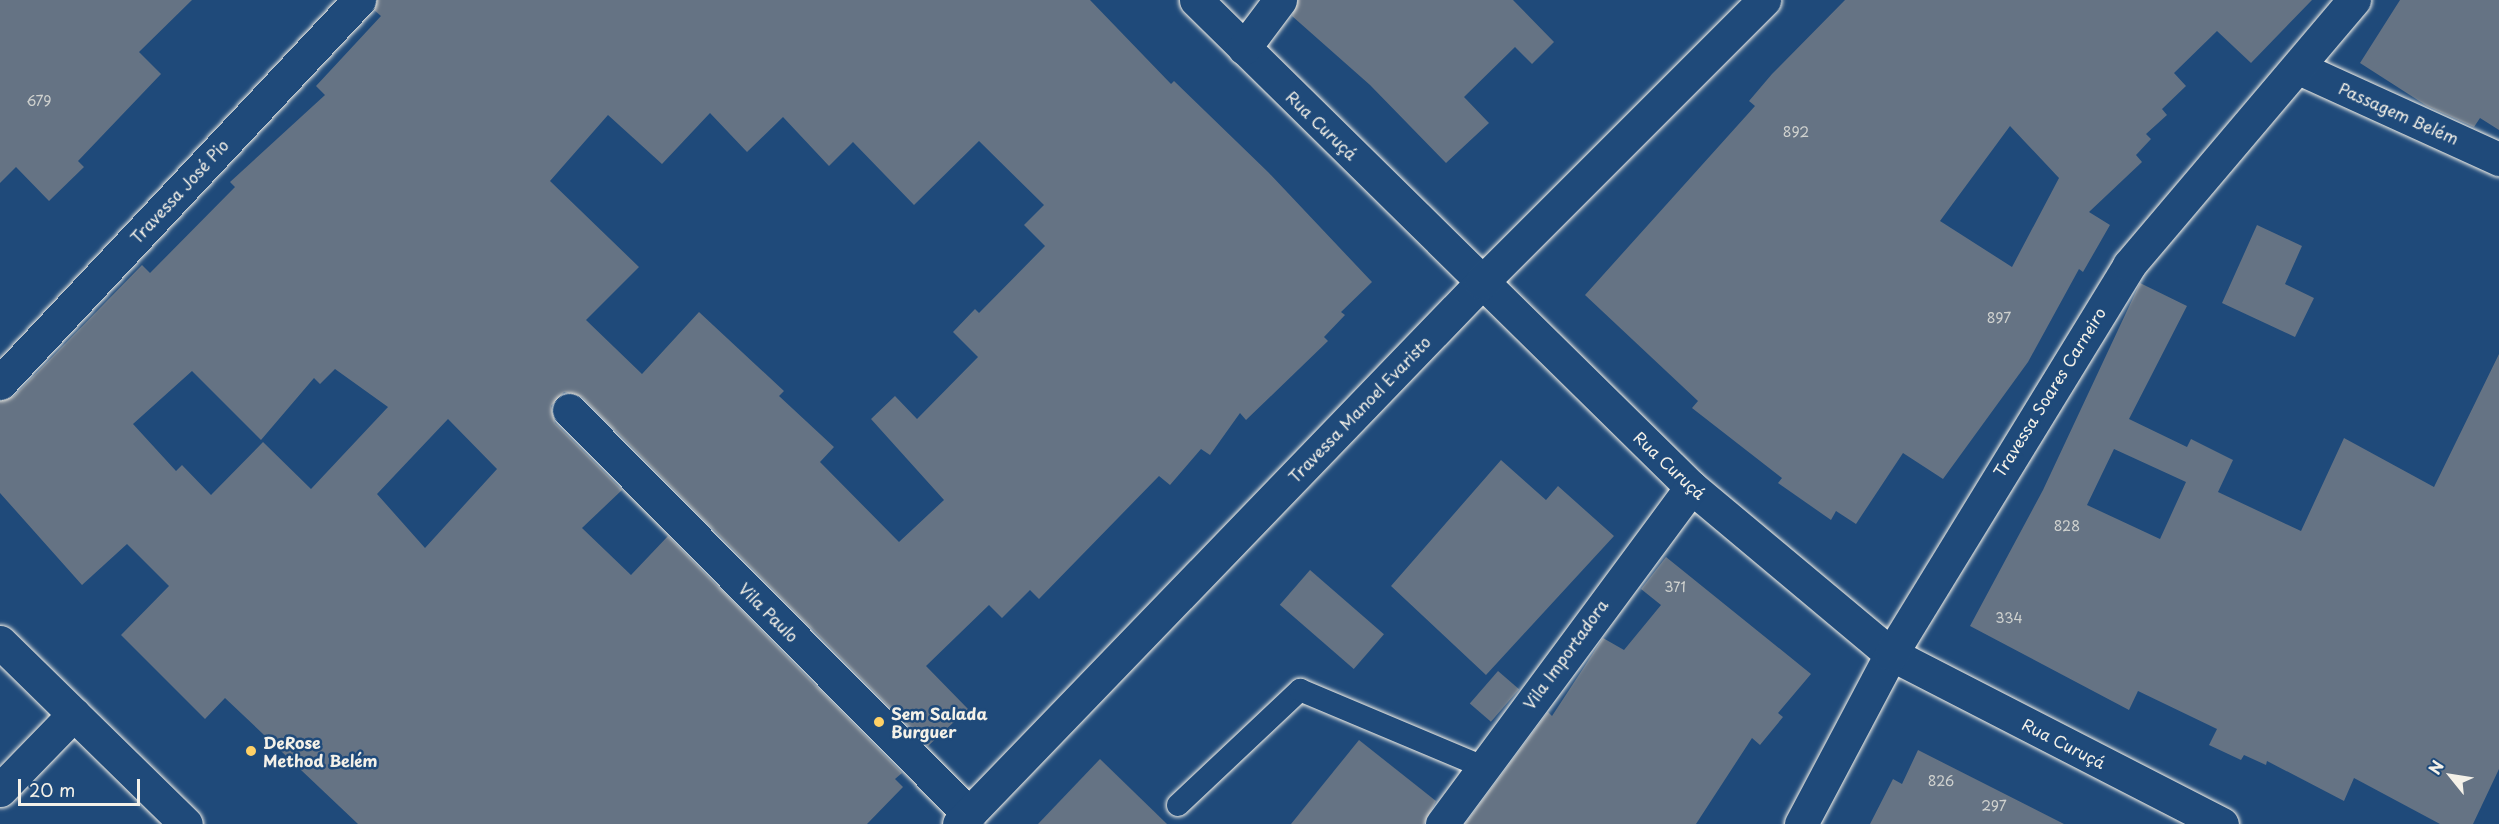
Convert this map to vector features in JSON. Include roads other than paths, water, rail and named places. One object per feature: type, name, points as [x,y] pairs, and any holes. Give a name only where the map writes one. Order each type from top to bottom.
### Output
[{"type":"street","name":"Travessa José Pio","points":[[0,383],[359,0]]},
{"type":"street","name":"Rua Curuçá","points":[[1196,0],[1691,487],[1891,654],[2222,824]]},
{"type":"street","points":[[1244,48],[1280,0]]},
{"type":"street","name":"Travessa Manoel Evaristo","points":[[964,819],[1482,282],[1764,0]]},
{"type":"street","name":"Travessa Soares Carneiro","points":[[1801,824],[1891,654],[2129,265],[2299,68],[2354,0]]},
{"type":"street","name":"Passagem Belém","points":[[2299,68],[2499,159]]},
{"type":"street","name":"Vila Paulo","points":[[569,410],[964,819]]},
{"type":"street","name":"Vila Importadora","points":[[1442,824],[1691,487]]},
{"type":"street","points":[[0,642],[186,824]]},
{"type":"street","points":[[0,790],[74,714]]},
{"type":"lane","points":[[1178,805],[1300,690],[1483,767]]},
{"type":"place","name":"Sem Salada Burguer","points":[[879,722]]},
{"type":"place","name":"DeRose Method Belém","points":[[251,751]]}]
